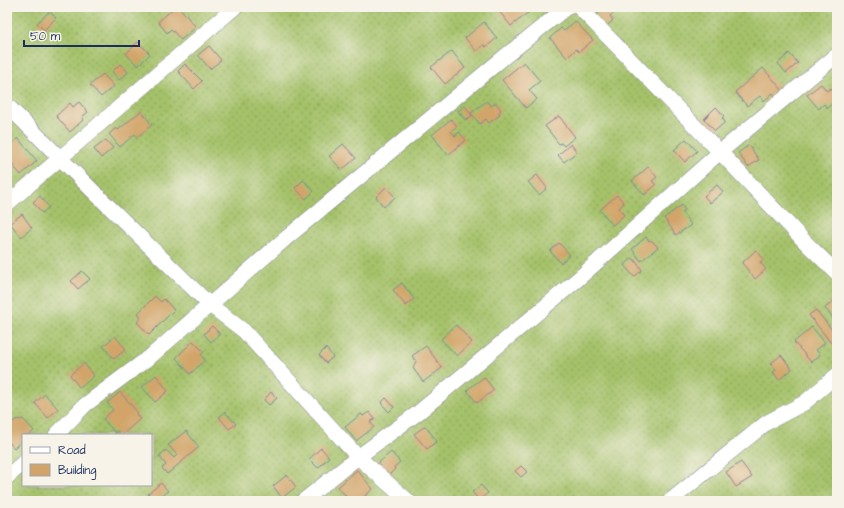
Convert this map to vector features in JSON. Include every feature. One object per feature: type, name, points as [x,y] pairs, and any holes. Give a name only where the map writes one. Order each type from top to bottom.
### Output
[{"type":"street","points":[[7,204],[235,7]]},
{"type":"street","points":[[57,434],[85,405],[151,356],[285,239],[503,58],[567,7]]},
{"type":"street","points":[[579,7],[808,245],[837,273]]},
{"type":"street","points":[[303,501],[450,387],[584,274],[720,152],[837,55]]},
{"type":"street","points":[[7,105],[210,305],[244,331],[358,457],[408,501]]},
{"type":"street","points":[[670,501],[766,423],[804,403],[837,375]]},
{"type":"street","points":[[7,477],[22,464]]},
{"type":"green space","points":[[7,7],[837,7],[837,501],[7,501]]},
{"type":"building","points":[[175,7],[179,7],[196,27],[181,40],[171,29],[167,33],[158,22]]},
{"type":"building","points":[[504,7],[531,7],[533,9],[511,26],[499,11]]},
{"type":"building","points":[[594,7],[619,8],[610,16],[613,20],[606,27],[596,16],[599,13]]},
{"type":"building","points":[[50,11],[56,18],[44,30],[37,23]]},
{"type":"building","points":[[575,21],[593,40],[579,52],[576,49],[567,58],[550,38],[561,28],[564,31]]},
{"type":"building","points":[[484,22],[497,38],[486,47],[484,45],[476,51],[465,38]]},
{"type":"building","points":[[138,42],[150,54],[138,66],[126,54]]},
{"type":"building","points":[[209,46],[221,60],[210,69],[198,55]]},
{"type":"building","points":[[452,51],[465,68],[445,84],[431,67]]},
{"type":"building","points":[[789,53],[798,63],[786,73],[778,63]]},
{"type":"building","points":[[524,62],[540,81],[529,90],[537,99],[526,108],[502,80]]},
{"type":"building","points":[[120,64],[128,72],[119,80],[112,72]]},
{"type":"building","points":[[185,64],[202,81],[194,89],[178,71]]},
{"type":"building","points":[[763,68],[784,92],[777,98],[773,93],[764,101],[760,96],[747,106],[735,92]]},
{"type":"building","points":[[103,74],[114,86],[101,97],[90,85]]},
{"type":"building","points":[[821,84],[827,91],[831,88],[837,95],[837,100],[827,108],[824,104],[819,109],[807,95]]},
{"type":"building","points":[[487,101],[491,106],[496,103],[501,110],[498,113],[500,115],[489,123],[486,119],[480,124],[471,113]]},
{"type":"building","points":[[79,102],[88,112],[82,117],[83,120],[70,132],[56,116],[70,103],[73,107]]},
{"type":"building","points":[[465,106],[472,116],[465,120],[458,111]]},
{"type":"building","points":[[716,107],[724,116],[722,118],[725,122],[715,131],[704,119]]},
{"type":"building","points":[[141,111],[152,125],[137,137],[135,134],[120,147],[109,134],[116,128],[118,130]]},
{"type":"building","points":[[559,116],[575,137],[564,146],[561,143],[559,144],[545,126]]},
{"type":"building","points":[[451,119],[457,126],[451,131],[455,136],[459,132],[466,140],[448,155],[432,135]]},
{"type":"building","points":[[18,138],[37,161],[21,175],[7,159],[12,155],[7,148]]},
{"type":"building","points":[[686,139],[697,151],[685,162],[674,150]]},
{"type":"building","points":[[106,140],[113,148],[101,158],[94,149]]},
{"type":"building","points":[[343,144],[356,158],[342,170],[329,156]]},
{"type":"building","points":[[571,144],[577,152],[564,162],[558,155]]},
{"type":"building","points":[[749,145],[759,160],[748,167],[738,153]]},
{"type":"building","points":[[648,167],[657,177],[652,181],[656,185],[644,195],[632,181]]},
{"type":"building","points":[[537,175],[547,188],[539,195],[528,182]]},
{"type":"building","points":[[303,180],[314,191],[306,199],[295,188]]},
{"type":"building","points":[[717,185],[723,192],[710,203],[704,196]]},
{"type":"building","points":[[386,187],[395,197],[384,207],[376,197]]},
{"type":"building","points":[[617,195],[624,203],[619,208],[624,215],[613,225],[600,210]]},
{"type":"building","points":[[40,196],[49,207],[42,213],[33,202]]},
{"type":"building","points":[[682,205],[685,210],[682,212],[691,225],[676,235],[664,218]]},
{"type":"building","points":[[22,214],[32,228],[21,237],[10,223]]},
{"type":"building","points":[[646,237],[658,247],[641,261],[632,249]]},
{"type":"building","points":[[559,243],[570,255],[561,263],[550,251]]},
{"type":"building","points":[[756,250],[764,259],[760,262],[766,269],[755,279],[742,263]]},
{"type":"building","points":[[633,258],[642,270],[634,277],[624,265]]},
{"type":"building","points":[[82,271],[90,279],[78,289],[71,281]]},
{"type":"building","points":[[402,283],[414,299],[406,306],[393,290]]},
{"type":"building","points":[[155,296],[161,302],[164,299],[174,310],[149,335],[137,322],[141,317],[138,313]]},
{"type":"building","points":[[834,301],[837,305],[837,323],[825,308]]},
{"type":"building","points":[[816,310],[837,336],[837,347],[835,348],[809,315]]},
{"type":"building","points":[[456,325],[472,342],[457,356],[441,339]]},
{"type":"building","points":[[212,326],[220,334],[211,342],[204,334]]},
{"type":"building","points":[[812,327],[825,343],[816,350],[820,355],[811,362],[794,342]]},
{"type":"building","points":[[115,336],[126,349],[114,359],[103,346]]},
{"type":"building","points":[[193,341],[204,352],[201,355],[205,360],[190,374],[176,358]]},
{"type":"building","points":[[426,346],[442,368],[423,382],[413,368],[416,361],[412,356]]},
{"type":"building","points":[[326,348],[333,357],[326,363],[319,355]]},
{"type":"building","points":[[781,355],[792,369],[779,380],[773,372],[776,370],[771,363]]},
{"type":"building","points":[[84,363],[94,376],[80,388],[70,375]]},
{"type":"building","points":[[156,375],[168,391],[155,402],[142,387]]},
{"type":"building","points":[[484,377],[494,390],[477,403],[467,390]]},
{"type":"building","points":[[120,392],[138,413],[136,414],[140,419],[123,434],[116,434],[103,419],[113,410],[107,403]]},
{"type":"building","points":[[271,392],[277,398],[269,405],[264,400]]},
{"type":"building","points":[[45,394],[58,409],[48,418],[35,403]]},
{"type":"building","points":[[386,398],[394,407],[389,412],[381,403]]},
{"type":"building","points":[[225,412],[236,424],[229,429],[219,417]]},
{"type":"building","points":[[369,412],[375,419],[370,422],[374,427],[356,441],[345,427],[361,414],[363,416]]},
{"type":"building","points":[[23,419],[34,431],[30,434],[22,434],[22,441],[14,448],[7,440],[7,428],[15,420]]},
{"type":"building","points":[[425,426],[437,441],[427,449],[414,434]]},
{"type":"building","points":[[186,431],[199,447],[167,474],[162,468],[166,465],[159,456],[166,450],[174,458],[177,455],[168,445]]},
{"type":"building","points":[[321,448],[329,457],[318,468],[309,459]]},
{"type":"building","points":[[391,452],[400,462],[394,467],[395,469],[388,476],[377,464]]},
{"type":"building","points":[[741,462],[752,477],[736,487],[726,472]]},
{"type":"building","points":[[521,466],[527,472],[521,477],[515,471]]},
{"type":"building","points":[[357,470],[373,489],[359,501],[350,501],[338,487]]},
{"type":"building","points":[[287,475],[296,487],[282,498],[273,486]]},
{"type":"building","points":[[161,483],[168,491],[153,501],[148,494]]},
{"type":"building","points":[[481,485],[488,493],[479,500],[472,492]]}]
